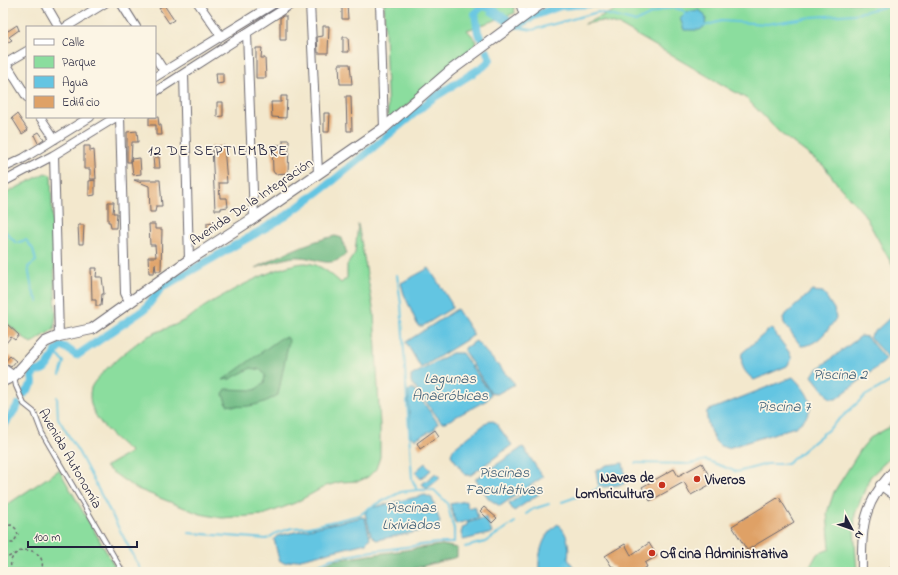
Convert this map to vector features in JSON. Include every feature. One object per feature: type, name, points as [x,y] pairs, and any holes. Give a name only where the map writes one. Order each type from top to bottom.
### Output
[{"type":"street","points":[[45,3],[58,26]]},
{"type":"street","points":[[68,26],[105,3]]},
{"type":"street","points":[[121,3],[135,26]]},
{"type":"street","points":[[198,3],[220,36]]},
{"type":"street","points":[[156,75],[276,3]]},
{"type":"street","points":[[156,91],[293,3]]},
{"type":"street","points":[[310,3],[318,173]]},
{"type":"street","points":[[380,3],[384,128]]},
{"type":"street","points":[[520,3],[521,18]]},
{"type":"street","name":"Avenida De la Integración","points":[[3,381],[14,376],[45,342],[59,336],[92,329],[189,260],[254,218],[384,128],[450,71],[542,3]]},
{"type":"street","points":[[247,33],[254,218]]},
{"type":"street","points":[[26,52],[4,63],[26,96]]},
{"type":"street","points":[[156,59],[164,71]]},
{"type":"street","points":[[184,74],[189,260]]},
{"type":"street","points":[[41,118],[55,139]]},
{"type":"street","points":[[3,168],[24,158],[88,118]]},
{"type":"street","points":[[3,182],[54,155],[114,118]]},
{"type":"street","points":[[120,118],[126,294],[130,303]]},
{"type":"street","points":[[54,155],[59,336]]},
{"type":"street","points":[[3,368],[14,376]]},
{"type":"street","points":[[862,572],[864,522],[872,498],[880,485],[895,469]]},
{"type":"street","points":[[880,485],[895,496]]},
{"type":"street","points":[[892,572],[895,569]]},
{"type":"lane","name":"Avenida Autonomía","points":[[14,376],[16,386],[24,404],[34,412],[42,433],[123,572]]},
{"type":"path","points":[[3,526],[12,525],[17,532],[15,540],[10,544],[3,544]]},
{"type":"path","points":[[3,560],[26,549],[36,553],[42,560],[41,572]]},
{"type":"path","points":[[11,572],[10,563],[16,553]]},
{"type":"path","points":[[3,568],[11,572]]},
{"type":"green space","points":[[384,3],[514,3],[515,13],[467,30],[476,40],[474,48],[388,121]]},
{"type":"green space","points":[[631,3],[895,3],[895,270],[864,214],[838,185],[824,166],[780,133],[747,99],[621,26],[602,21],[584,24]]},
{"type":"green space","points":[[45,173],[51,175],[56,315],[54,329],[31,344],[3,320],[3,195]]},
{"type":"green space","points":[[358,224],[374,313],[380,426],[380,457],[376,469],[368,477],[359,481],[340,482],[326,486],[295,503],[263,515],[222,518],[200,514],[135,488],[105,467],[131,452],[102,424],[92,407],[90,398],[91,388],[107,368],[146,337],[176,325],[207,305],[243,285],[283,268],[295,264],[310,263],[324,270],[341,283],[347,278],[347,265],[355,253]]},
{"type":"green space","points":[[335,236],[342,238],[347,254],[334,262],[322,262],[310,258],[295,257],[255,268],[304,245]]},
{"type":"green space","points":[[287,337],[289,340],[278,395],[260,404],[240,407],[227,405],[223,394],[226,389],[255,390],[264,383],[265,375],[261,370],[251,368],[230,379],[223,380],[281,338]]},
{"type":"green space","points":[[895,424],[895,453],[870,477],[855,514],[854,529],[857,572],[807,572],[817,554],[830,549],[827,513],[834,492],[861,449],[870,438]]},
{"type":"green space","points":[[59,470],[118,572],[3,572],[3,504],[5,506]]},
{"type":"green space","points":[[442,545],[457,548],[457,557],[401,572],[326,572],[323,566],[334,560]]},
{"type":"water","points":[[698,10],[703,13],[706,18],[705,26],[700,30],[684,30],[680,18],[686,12]]},
{"type":"water","points":[[429,268],[451,303],[452,308],[423,326],[418,326],[404,294],[401,283]]},
{"type":"water","points":[[812,291],[823,292],[834,309],[836,318],[817,341],[801,346],[784,323],[783,317]]},
{"type":"water","name":"Lagunas Anaeróbicas","points":[[457,309],[474,335],[421,368],[406,342]]},
{"type":"water","points":[[895,313],[894,360],[889,359],[869,337]]},
{"type":"water","points":[[771,328],[789,352],[792,359],[787,366],[754,380],[742,365],[742,353]]},
{"type":"water","name":"Piscina 2","points":[[861,336],[867,337],[885,359],[884,362],[836,399],[830,399],[812,376],[815,371]]},
{"type":"water","name":"Lagunas Anaeróbicas","points":[[476,341],[515,384],[497,394],[491,393],[464,351],[466,347]]},
{"type":"water","name":"Lagunas Anaeróbicas","points":[[452,353],[462,353],[491,394],[487,400],[446,422],[441,422],[411,382],[411,376]]},
{"type":"water","name":"Piscina 7","points":[[793,377],[804,390],[810,403],[808,415],[803,421],[795,427],[728,448],[721,446],[716,442],[708,424],[707,411]]},
{"type":"water","name":"Lagunas Anaeróbicas","points":[[413,388],[438,423],[434,429],[415,439],[410,436],[408,391]]},
{"type":"water","name":"Lagunas Anaeróbicas","points":[[490,420],[495,422],[512,445],[471,475],[465,475],[451,455],[453,449]]},
{"type":"water","name":"Piscinas Facultativas","points":[[523,447],[543,477],[500,506],[489,499],[475,479]]},
{"type":"water","points":[[425,463],[431,470],[421,479],[415,472]]},
{"type":"water","points":[[623,463],[626,480],[624,484],[604,487],[598,484],[596,471],[607,465]]},
{"type":"water","points":[[436,473],[440,478],[427,489],[422,484]]},
{"type":"water","name":"Piscinas Facultativas","points":[[534,486],[539,494],[514,511],[509,504]]},
{"type":"water","name":"Piscinas Lixiviados","points":[[425,495],[432,498],[440,522],[437,528],[376,540],[371,535],[365,513],[370,508]]},
{"type":"water","points":[[466,501],[468,508],[475,506],[478,518],[456,524],[450,504]]},
{"type":"water","name":"Piscinas Lixiviados","points":[[362,517],[365,518],[370,538],[366,543],[284,563],[279,560],[274,539],[277,536]]},
{"type":"water","points":[[486,517],[492,533],[463,540],[461,533],[463,527],[467,525],[467,523]]},
{"type":"water","points":[[558,524],[564,531],[568,540],[568,559],[577,572],[539,572],[539,558],[542,545],[548,534]]},
{"type":"building","points":[[342,3],[347,3],[348,19],[342,19]]},
{"type":"building","points":[[164,5],[174,20],[169,23],[159,8]]},
{"type":"building","points":[[286,16],[286,40],[280,40],[280,18]]},
{"type":"building","points":[[3,23],[8,31],[17,25],[19,30],[9,37],[12,40],[5,44],[3,41]]},
{"type":"building","points":[[323,26],[329,26],[328,53],[318,53],[317,37],[323,36]]},
{"type":"building","points":[[343,37],[348,37],[349,52],[343,52]]},
{"type":"building","points":[[256,48],[262,48],[261,58],[265,58],[266,78],[256,78]]},
{"type":"building","points":[[339,64],[350,64],[352,84],[340,84]]},
{"type":"building","points":[[216,73],[223,73],[223,83],[217,84]]},
{"type":"building","points":[[281,96],[287,96],[286,118],[272,117],[271,102],[281,102]]},
{"type":"building","points":[[346,96],[351,96],[352,131],[347,131]]},
{"type":"building","points":[[217,102],[223,102],[223,116],[217,117]]},
{"type":"building","points":[[324,113],[330,113],[329,132],[324,132]]},
{"type":"building","points":[[17,114],[28,130],[22,134],[12,118]]},
{"type":"building","points":[[158,117],[162,135],[156,135],[156,125],[149,125],[149,118]]},
{"type":"building","points":[[137,131],[138,142],[132,142],[131,162],[127,162],[127,132]]},
{"type":"building","points":[[39,132],[44,139],[38,143],[34,135]]},
{"type":"building","points":[[283,140],[289,140],[288,173],[275,174],[273,171],[272,145],[283,145]]},
{"type":"building","points":[[84,146],[90,146],[90,151],[94,150],[96,179],[90,179],[90,169],[84,169]]},
{"type":"building","points":[[212,146],[224,146],[227,183],[219,183],[220,198],[227,198],[228,207],[221,208],[221,210],[215,210]]},
{"type":"building","points":[[153,157],[159,157],[160,168],[154,168]]},
{"type":"building","points":[[140,158],[141,174],[133,175],[131,159]]},
{"type":"building","points":[[95,180],[95,195],[89,196],[89,181]]},
{"type":"building","points":[[134,180],[160,180],[162,206],[156,206],[155,212],[150,212],[149,186]]},
{"type":"building","points":[[108,202],[114,202],[113,213],[117,213],[116,228],[111,228],[110,222],[108,222]]},
{"type":"building","points":[[213,222],[213,232],[207,233],[207,223]]},
{"type":"building","points":[[149,224],[155,224],[155,229],[162,229],[161,271],[156,271],[155,264],[154,273],[149,273],[148,257],[156,257],[155,245],[150,245]]},
{"type":"building","points":[[78,225],[84,225],[83,244],[79,244]]},
{"type":"building","points":[[91,268],[97,268],[96,277],[102,277],[104,294],[102,294],[101,306],[96,306],[96,300],[92,300]]},
{"type":"building","points":[[7,324],[19,335],[15,340],[11,337],[6,343],[3,340],[3,329]]},
{"type":"building","points":[[10,356],[16,361],[11,367],[4,363]]},
{"type":"building","points":[[435,430],[439,436],[420,449],[417,443]]},
{"type":"building","points":[[702,463],[713,483],[691,495],[684,482],[650,501],[642,487],[674,469],[678,476]]},
{"type":"building","points":[[779,497],[794,522],[747,550],[732,526]]},
{"type":"building","points":[[484,507],[497,518],[492,523],[480,511]]},
{"type":"building","points":[[649,543],[657,556],[645,563],[647,567],[638,572],[617,572],[605,556],[625,544],[631,555]]},
{"type":"waterway","points":[[484,42],[478,33],[475,13],[482,6],[492,9],[514,24],[519,25],[534,16],[560,6],[604,3]]},
{"type":"waterway","points":[[704,26],[721,21],[767,24],[812,17],[854,14],[888,6],[895,8]]},
{"type":"waterway","points":[[516,27],[532,30],[598,12],[636,22],[655,12],[668,8],[674,8],[687,13]]},
{"type":"waterway","points":[[489,13],[506,24]]},
{"type":"waterway","points":[[24,394],[33,383],[32,376],[34,372],[47,367],[57,349],[60,347],[65,347],[76,355],[79,354],[145,309],[161,288],[286,216],[334,180],[433,98],[484,66],[490,60],[487,52]]},
{"type":"waterway","points":[[3,229],[16,243],[26,240],[33,249],[36,261],[28,267],[32,289],[38,302]]},
{"type":"waterway","points":[[286,572],[315,566],[331,559],[373,551],[437,543],[454,543],[454,529],[447,503],[434,490],[417,490],[412,479],[401,304],[397,275]]},
{"type":"waterway","points":[[54,351],[64,362],[60,375]]},
{"type":"waterway","points":[[635,463],[689,464],[706,460],[737,472],[767,464],[787,464],[865,396],[895,379]]},
{"type":"waterway","points":[[57,397],[58,418],[79,453],[142,572]]},
{"type":"waterway","points":[[3,427],[18,405]]},
{"type":"waterway","points":[[562,502],[596,490],[600,485]]},
{"type":"waterway","points":[[189,533],[267,539],[276,533],[292,528],[309,527],[360,515],[369,508],[401,492],[417,490]]},
{"type":"waterway","points":[[526,514],[533,509],[549,504]]},
{"type":"waterway","points":[[465,547],[485,542],[515,522]]},
{"type":"place","name":"Viveros","points":[[697,479]]},
{"type":"place","name":"Naves de Lombricultura","points":[[662,485]]},
{"type":"place","name":"Oficina Administrativa","points":[[652,553]]},
{"type":"district","name":"12 DE SEPTIEMBRE","points":[[218,150]]}]
